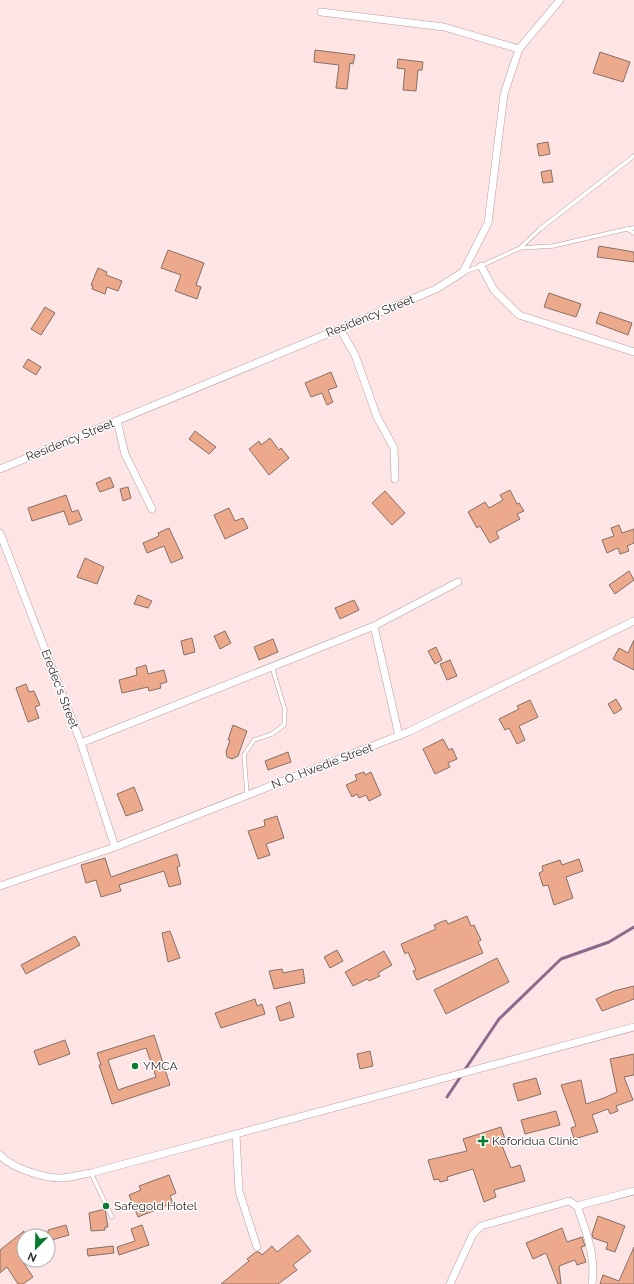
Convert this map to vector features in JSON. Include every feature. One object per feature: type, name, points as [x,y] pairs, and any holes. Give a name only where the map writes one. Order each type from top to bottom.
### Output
[{"type":"street","points":[[463,272],[488,223],[504,94],[519,49],[560,0]]},
{"type":"street","points":[[321,12],[444,27],[519,49]]},
{"type":"street","points":[[481,266],[494,290],[519,315],[634,352]]},
{"type":"street","name":"Residency Street","points":[[0,469],[436,289],[463,272]]},
{"type":"street","points":[[340,329],[355,355],[378,417],[394,448],[395,479]]},
{"type":"street","points":[[117,421],[125,454],[152,509]]},
{"type":"street","name":"Eredec's Street","points":[[0,533],[81,743],[115,847]]},
{"type":"street","points":[[81,743],[374,626],[458,582]]},
{"type":"street","name":"N. O. Hwedie Street","points":[[0,886],[115,847],[399,736],[634,621]]},
{"type":"street","points":[[374,626],[399,736]]},
{"type":"street","points":[[0,1155],[4,1160],[23,1169],[43,1175],[62,1178],[91,1173],[466,1074],[634,1027]]},
{"type":"street","points":[[236,1134],[239,1191],[257,1246]]},
{"type":"street","points":[[577,1206],[634,1191]]},
{"type":"street","points":[[450,1284],[472,1234],[481,1226],[569,1201],[577,1206],[585,1227],[594,1267],[592,1284]]},
{"type":"lane","points":[[463,272],[481,266],[520,248],[540,229],[634,156]]},
{"type":"lane","points":[[520,248],[553,246],[634,228]]},
{"type":"lane","points":[[628,229],[634,233]]},
{"type":"lane","points":[[247,795],[244,755],[254,740],[272,734],[284,725],[285,710],[272,667]]},
{"type":"lane","points":[[91,1173],[112,1217]]},
{"type":"building","points":[[315,50],[355,55],[353,64],[350,63],[347,89],[336,88],[339,65],[314,62]]},
{"type":"building","points":[[600,52],[630,62],[623,82],[593,73]]},
{"type":"building","points":[[398,59],[423,62],[422,70],[418,70],[416,91],[403,90],[405,69],[397,68]]},
{"type":"building","points":[[548,142],[550,154],[539,156],[537,144]]},
{"type":"building","points":[[551,170],[553,182],[543,183],[541,172]]},
{"type":"building","points":[[599,246],[634,252],[634,262],[597,257]]},
{"type":"building","points":[[168,250],[204,263],[196,285],[201,287],[197,299],[175,291],[181,275],[161,268]]},
{"type":"building","points":[[98,268],[107,272],[106,275],[122,281],[118,291],[107,287],[105,294],[92,289],[93,286],[91,285]]},
{"type":"building","points":[[549,293],[581,304],[576,317],[544,307]]},
{"type":"building","points":[[45,307],[55,313],[41,335],[31,329]]},
{"type":"building","points":[[600,312],[632,323],[628,335],[596,323]]},
{"type":"building","points":[[28,359],[41,367],[36,375],[23,367]]},
{"type":"building","points":[[331,372],[337,387],[328,390],[333,402],[327,405],[322,393],[311,397],[305,383]]},
{"type":"building","points":[[195,431],[216,447],[209,454],[189,439]]},
{"type":"building","points":[[270,438],[279,450],[281,448],[289,458],[269,475],[249,449],[259,441],[261,445]]},
{"type":"building","points":[[110,477],[114,487],[100,492],[96,483]]},
{"type":"building","points":[[128,487],[131,498],[123,501],[120,489]]},
{"type":"building","points":[[510,490],[517,504],[519,503],[524,511],[517,514],[520,519],[496,532],[499,538],[490,543],[480,526],[477,528],[468,512],[485,502],[489,508],[503,500],[500,495]]},
{"type":"building","points":[[385,491],[405,513],[392,525],[372,503]]},
{"type":"building","points":[[66,495],[72,512],[78,510],[82,520],[69,525],[64,511],[32,521],[28,508]]},
{"type":"building","points":[[229,508],[235,521],[243,518],[248,528],[225,539],[214,515]]},
{"type":"building","points":[[619,525],[622,533],[634,529],[634,543],[627,546],[629,551],[620,554],[618,548],[607,553],[602,540],[614,536],[611,528]]},
{"type":"building","points":[[169,528],[183,558],[171,563],[164,546],[147,553],[143,543],[159,536],[158,533]]},
{"type":"building","points":[[85,558],[104,567],[97,584],[77,577]]},
{"type":"building","points":[[629,571],[634,580],[615,594],[609,585]]},
{"type":"building","points":[[138,595],[152,601],[148,608],[134,604]]},
{"type":"building","points":[[354,600],[359,610],[340,619],[335,608]]},
{"type":"building","points":[[225,631],[231,643],[220,649],[214,636]]},
{"type":"building","points":[[192,638],[195,652],[184,655],[181,641]]},
{"type":"building","points":[[273,639],[278,652],[259,660],[254,647]]},
{"type":"building","points":[[634,640],[634,670],[613,659],[619,648],[628,653]]},
{"type":"building","points":[[436,647],[442,660],[435,664],[428,651]]},
{"type":"building","points":[[450,660],[457,676],[447,680],[440,664]]},
{"type":"building","points":[[146,665],[148,674],[164,670],[167,682],[160,684],[161,688],[149,691],[148,687],[122,693],[119,680],[137,675],[136,668]]},
{"type":"building","points":[[26,684],[29,692],[34,691],[40,705],[35,707],[39,718],[28,722],[16,688]]},
{"type":"building","points":[[616,699],[622,709],[614,714],[608,704]]},
{"type":"building","points":[[530,700],[538,717],[519,726],[525,740],[517,744],[509,728],[505,730],[499,719],[519,709],[517,706]]},
{"type":"building","points":[[233,725],[247,731],[238,756],[232,759],[227,757],[226,752]]},
{"type":"building","points":[[443,739],[449,750],[452,748],[457,759],[448,763],[450,767],[435,774],[423,749]]},
{"type":"building","points":[[288,752],[291,762],[268,770],[265,761]]},
{"type":"building","points":[[364,772],[365,775],[371,772],[381,795],[369,801],[366,795],[359,798],[357,794],[352,797],[346,785],[357,780],[355,775]]},
{"type":"building","points":[[134,787],[143,810],[126,816],[117,794]]},
{"type":"building","points":[[277,816],[284,838],[266,844],[270,855],[258,859],[248,831],[265,826],[264,820]]},
{"type":"building","points":[[177,854],[180,866],[177,867],[181,884],[169,887],[164,871],[119,885],[121,891],[101,897],[96,880],[86,883],[81,865],[105,858],[111,877]]},
{"type":"building","points":[[579,859],[583,871],[566,877],[573,898],[554,905],[548,885],[543,886],[539,873],[543,871],[542,866],[560,860],[562,865]]},
{"type":"building","points":[[467,916],[471,926],[474,925],[481,940],[478,942],[483,953],[417,980],[413,971],[416,970],[408,952],[405,954],[401,944],[436,929],[434,925],[446,920],[448,924]]},
{"type":"building","points":[[170,931],[180,958],[168,962],[162,933]]},
{"type":"building","points":[[75,936],[80,945],[26,974],[21,965]]},
{"type":"building","points":[[337,950],[343,961],[330,968],[324,957]]},
{"type":"building","points":[[384,951],[392,965],[378,973],[380,976],[369,981],[367,979],[353,986],[345,972]]},
{"type":"building","points":[[497,958],[509,982],[446,1014],[434,990]]},
{"type":"building","points":[[282,969],[283,973],[303,969],[305,983],[274,989],[269,971]]},
{"type":"building","points":[[634,986],[634,999],[602,1011],[596,999],[614,991]]},
{"type":"building","points":[[255,999],[257,1006],[262,1004],[265,1014],[221,1028],[215,1013]]},
{"type":"building","points":[[290,1002],[294,1017],[280,1021],[276,1007]]},
{"type":"building","points":[[154,1035],[170,1085],[112,1104],[99,1065],[101,1065],[97,1053]],"holes":[[[146,1048],[156,1077],[118,1090],[108,1060]]]},
{"type":"building","points":[[65,1040],[70,1054],[39,1065],[34,1051]]},
{"type":"building","points":[[370,1051],[373,1066],[360,1069],[357,1054]]},
{"type":"building","points":[[634,1054],[634,1075],[624,1077],[633,1100],[616,1106],[618,1111],[610,1114],[608,1109],[592,1115],[598,1132],[574,1139],[571,1128],[576,1126],[561,1085],[581,1080],[586,1104],[604,1098],[617,1092],[610,1059]]},
{"type":"building","points":[[536,1078],[541,1094],[518,1101],[513,1084]]},
{"type":"building","points":[[556,1111],[560,1125],[525,1134],[521,1120]]},
{"type":"building","points":[[501,1127],[506,1142],[501,1143],[511,1168],[520,1165],[525,1181],[494,1190],[496,1197],[484,1202],[473,1169],[447,1177],[448,1180],[440,1182],[439,1179],[434,1180],[428,1160],[467,1151],[463,1139]]},
{"type":"building","points":[[169,1175],[176,1193],[170,1196],[173,1203],[138,1217],[129,1195],[141,1190],[139,1186]]},
{"type":"building","points":[[105,1209],[108,1227],[105,1227],[105,1230],[91,1231],[89,1213]]},
{"type":"building","points":[[598,1216],[625,1226],[615,1252],[606,1249],[608,1243],[593,1238],[592,1234]]},
{"type":"building","points":[[66,1225],[69,1235],[56,1239],[55,1228]]},
{"type":"building","points":[[142,1225],[149,1245],[119,1255],[117,1247],[135,1241],[131,1229]]},
{"type":"building","points":[[562,1228],[567,1242],[582,1237],[585,1246],[581,1247],[586,1262],[577,1265],[575,1260],[559,1266],[561,1284],[558,1284],[546,1253],[533,1259],[526,1243]]},
{"type":"building","points":[[298,1235],[311,1251],[293,1265],[297,1270],[278,1284],[221,1284],[249,1261],[247,1259],[256,1252],[259,1252],[262,1255],[272,1246],[277,1252]]},
{"type":"building","points":[[16,1237],[16,1268],[27,1268],[33,1277],[23,1284],[18,1284],[7,1267],[0,1273],[0,1250]]},
{"type":"building","points":[[113,1246],[114,1253],[88,1256],[87,1249]]},
{"type":"building","points":[[634,1247],[634,1284],[600,1284],[603,1275],[619,1281]]},
{"type":"waterway","points":[[464,1071],[499,1019],[561,959],[609,942],[634,927]]},
{"type":"waterway","points":[[447,1097],[461,1076]]},
{"type":"place","name":"YMCA","points":[[135,1066]]},
{"type":"place","name":"Koforidua Clinic","points":[[483,1141]]},
{"type":"place","name":"Safegold Hotel","points":[[106,1206]]}]
